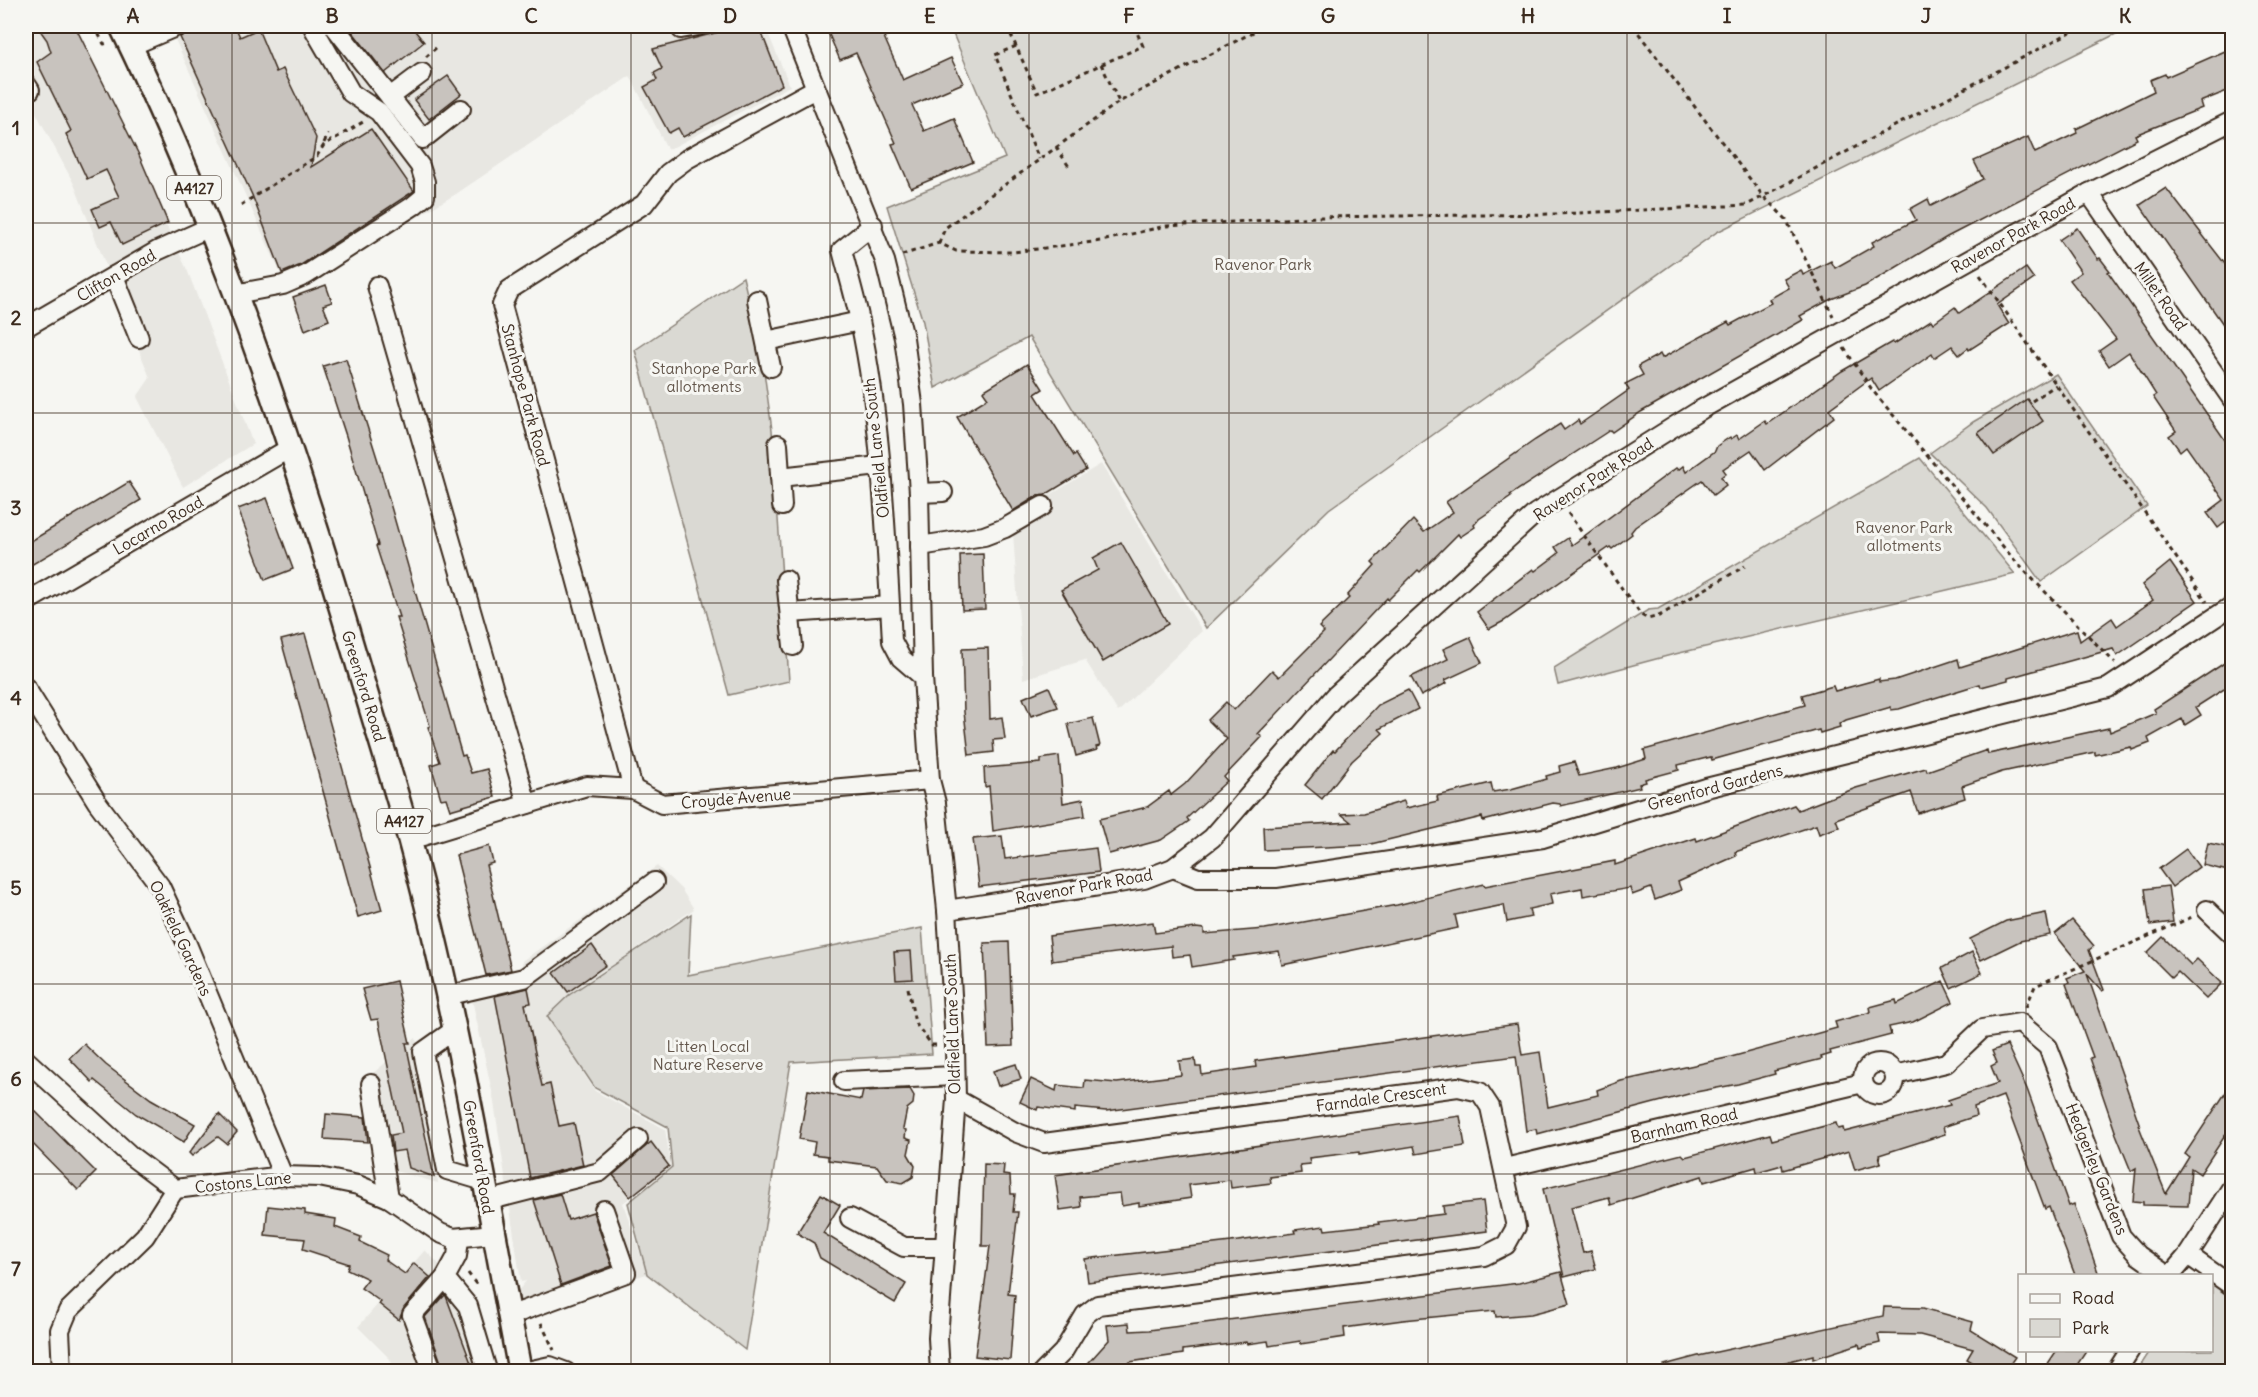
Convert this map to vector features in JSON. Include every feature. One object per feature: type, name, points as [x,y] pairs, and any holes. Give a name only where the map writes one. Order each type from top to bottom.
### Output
[{"type":"main road","name":"Greenford Road","points":[[122,26],[160,104],[210,227],[290,448],[326,556],[410,840],[454,1030],[521,1371]]},
{"type":"street","points":[[131,46],[178,26]]},
{"type":"street","points":[[235,294],[283,285],[306,275],[425,196],[425,182],[420,166],[385,104],[334,26]]},
{"type":"street","points":[[679,26],[681,29],[698,26]]},
{"type":"street","name":"Oldfield Lane South","points":[[791,26],[815,89],[873,225],[885,261],[904,338],[913,404],[919,493],[923,676],[930,780],[936,803],[947,910],[956,1099],[938,1338],[940,1371]]},
{"type":"street","points":[[317,27],[351,93],[385,104],[423,139],[461,109]]},
{"type":"street","points":[[385,104],[422,73]]},
{"type":"street","name":"Stanhope Park Road","points":[[633,789],[502,305],[509,290],[644,204],[668,173],[687,159],[749,123],[792,103],[801,95],[815,89]]},
{"type":"street","name":"Ravenor Park Road","points":[[947,910],[1144,879],[1173,868],[1212,838],[1336,695],[1536,513],[1702,409],[1840,331],[2089,193],[2232,121]]},
{"type":"street","name":"Millet Road","points":[[2089,193],[2232,399]]},
{"type":"street","name":"Oldfield Lane South","points":[[873,225],[842,250],[860,321],[879,466],[892,641],[901,657],[923,676]]},
{"type":"street","name":"Clifton Road","points":[[26,327],[157,251],[210,227]]},
{"type":"street","points":[[114,276],[139,338]]},
{"type":"street","points":[[377,286],[527,804]]},
{"type":"street","points":[[758,300],[771,367]]},
{"type":"street","points":[[766,341],[860,321]]},
{"type":"street","points":[[778,444],[782,506]]},
{"type":"street","name":"Locarno Road","points":[[26,602],[290,448]]},
{"type":"street","points":[[780,477],[879,466]]},
{"type":"street","points":[[919,493],[943,492]]},
{"type":"street","points":[[920,546],[984,536],[1005,528],[1043,506]]},
{"type":"street","points":[[786,580],[793,646]]},
{"type":"street","points":[[790,614],[890,606]]},
{"type":"street","name":"Greenford Gardens","points":[[1173,868],[1198,878],[1276,878],[1543,838],[1706,788],[2108,688],[2232,606]]},
{"type":"street","name":"Oakfield Gardens","points":[[26,688],[97,802],[160,886],[192,955],[283,1176]]},
{"type":"street","name":"Croyde Avenue","points":[[410,840],[587,786],[633,789],[662,804],[930,780]]},
{"type":"street","points":[[446,996],[524,978],[654,882]]},
{"type":"street","points":[[2207,910],[2232,934]]},
{"type":"street","name":"Hedgerley Gardens","points":[[2020,1023],[2048,1047],[2121,1236],[2138,1255],[2167,1274]]},
{"type":"street","name":"Barnham Road","points":[[1504,1167],[1863,1083],[1869,1092],[1885,1094],[1893,1086],[1894,1076],[1946,1063],[1982,1029],[2020,1023]]},
{"type":"street","points":[[454,1030],[423,1052],[447,1170],[486,1191],[600,1172],[638,1139]]},
{"type":"street","name":"Costons Lane","points":[[26,1060],[131,1156],[175,1189],[283,1176],[319,1177],[358,1185],[388,1198],[458,1247]]},
{"type":"street","points":[[844,1081],[955,1076]]},
{"type":"street","points":[[371,1084],[388,1198]]},
{"type":"street","name":"Farndale Crescent","points":[[956,1099],[1015,1132],[1044,1143],[1458,1087],[1480,1092],[1490,1107],[1516,1227],[1506,1245],[1484,1256],[1098,1305],[1085,1315],[1063,1352],[1043,1371]]},
{"type":"street","points":[[2170,1274],[2188,1255],[2232,1187]]},
{"type":"street","points":[[62,1371],[60,1330],[68,1311],[145,1236],[175,1189]]},
{"type":"street","points":[[509,1316],[626,1274],[604,1210]]},
{"type":"street","points":[[850,1218],[904,1247],[945,1247]]},
{"type":"street","points":[[433,1371],[412,1315],[445,1278],[458,1247],[493,1234]]},
{"type":"street","points":[[2188,1255],[2232,1286]]},
{"type":"street","points":[[445,1278],[468,1306],[487,1370]]},
{"type":"street","points":[[2116,1371],[2129,1352]]},
{"type":"street","points":[[521,1371],[550,1366],[566,1371]]},
{"type":"path","points":[[94,26],[104,44],[107,44]]},
{"type":"path","points":[[1007,26],[1037,93],[1143,46],[1134,26]]},
{"type":"path","points":[[939,243],[945,228],[1119,102],[1265,26]]},
{"type":"path","points":[[1633,26],[1763,196],[1786,219],[1840,331],[1844,348],[1872,391],[2016,562],[2127,675]]},
{"type":"path","points":[[885,261],[939,243],[956,251],[1013,252],[1101,241],[1167,226],[1317,218],[1581,213],[1747,205],[2082,26]]},
{"type":"path","points":[[1016,46],[995,55],[1039,159]]},
{"type":"path","points":[[1101,64],[1119,102]]},
{"type":"path","points":[[324,145],[385,104]]},
{"type":"path","points":[[241,206],[317,156],[328,134]]},
{"type":"path","points":[[1056,147],[1071,168]]},
{"type":"path","points":[[1969,259],[2217,616]]},
{"type":"path","points":[[2032,401],[2056,385]]},
{"type":"path","points":[[1558,500],[1644,618],[1659,616],[1745,566]]},
{"type":"path","points":[[2020,1023],[2035,986],[2207,910]]},
{"type":"path","points":[[908,988],[915,1023],[932,1045]]},
{"type":"path","points":[[458,1247],[479,1288]]},
{"type":"path","points":[[538,1318],[551,1345]]},
{"type":"shaded area","points":[[26,26],[75,26],[188,272],[253,444],[183,487],[137,397],[150,378],[74,184],[26,94]]},
{"type":"shaded area","points":[[169,26],[765,26],[790,86],[668,150],[630,76],[456,194],[289,292]]},
{"type":"shaded area","points":[[1101,464],[1202,631],[1118,712],[1085,660],[1023,679],[1012,518]]},
{"type":"shaded area","points":[[657,866],[681,889],[694,909],[569,995],[547,1016],[595,1091],[665,1129],[671,1167],[623,1203],[647,1274],[497,1317],[526,1281],[521,1282],[493,1096],[470,990],[524,978],[522,961]]},
{"type":"shaded area","points":[[416,1038],[438,1183],[384,1168],[367,1078]]},
{"type":"shaded area","points":[[425,1250],[464,1290],[488,1371],[395,1371],[390,1359],[358,1327]]},
{"type":"green space","name":"Ravenor Park","points":[[959,26],[2132,26],[1717,232],[1329,509],[1206,628],[1029,337],[935,388],[923,322],[887,206],[1005,158],[951,29]]},
{"type":"green space","name":"Stanhope Park allotments","points":[[743,277],[762,357],[772,430],[789,681],[729,695],[635,350]]},
{"type":"green space","points":[[2056,374],[2147,506],[2041,582],[1987,508],[1930,453],[1973,422]]},
{"type":"green space","name":"Ravenor Park allotments","points":[[1920,458],[2015,574],[1671,655],[1558,685],[1554,668],[1648,610],[1658,609]]},
{"type":"green space","name":"Litten Local Nature Reserve","points":[[691,914],[688,975],[922,928],[932,1054],[791,1062],[745,1350],[647,1274],[628,1203],[672,1167],[668,1127],[595,1088],[547,1016],[569,995]]},
{"type":"green space","points":[[2213,1284],[2232,1298],[2232,1371],[2137,1371],[2149,1352],[2213,1352]]},
{"type":"building","points":[[37,26],[75,26],[139,155],[168,223],[122,245],[111,222],[100,227],[92,209],[119,197],[106,170],[87,179],[66,134],[71,131],[37,62],[51,52],[47,40]]},
{"type":"building","points":[[190,26],[235,26],[240,37],[258,29],[276,72],[283,69],[316,138],[311,167],[371,129],[414,191],[301,265],[282,273],[252,195],[180,37],[187,33]]},
{"type":"building","points":[[348,26],[411,26],[424,42],[385,73]]},
{"type":"building","points":[[742,26],[759,26],[782,85],[683,137],[678,128],[669,133],[644,87],[657,80],[654,73],[662,69],[653,49]]},
{"type":"building","points":[[837,26],[911,26],[884,37],[903,80],[951,58],[963,83],[912,105],[924,131],[954,118],[973,162],[911,188],[892,144],[896,143],[856,53],[840,60],[827,30]]},
{"type":"building","points":[[2232,48],[2232,89],[2200,102],[2202,108],[2135,135],[2137,139],[1947,237],[1865,286],[1831,299],[1800,316],[1803,320],[1641,412],[1612,432],[1610,430],[1510,495],[1511,497],[1479,519],[1475,527],[1460,537],[1458,534],[1420,572],[1418,570],[1388,600],[1387,598],[1258,734],[1262,737],[1224,777],[1227,781],[1187,818],[1189,821],[1161,840],[1109,854],[1099,819],[1147,807],[1169,791],[1171,795],[1185,784],[1227,739],[1208,720],[1226,702],[1234,710],[1272,670],[1279,677],[1324,632],[1319,627],[1349,598],[1347,596],[1375,565],[1372,562],[1413,520],[1424,532],[1453,512],[1446,502],[1535,440],[1560,424],[1564,430],[1578,420],[1580,424],[1629,390],[1625,384],[1643,375],[1638,366],[1660,354],[1662,358],[1728,322],[1730,325],[1771,303],[1769,299],[1789,288],[1784,279],[1801,270],[1803,275],[1831,261],[1835,268],[1874,246],[1872,242],[1916,220],[1910,209],[1928,199],[1931,206],[1983,179],[1974,161],[2028,137],[2035,153],[2077,133],[2076,129],[2154,91],[2150,80],[2165,74],[2166,77]]},
{"type":"building","points":[[448,76],[461,94],[429,119],[414,100]]},
{"type":"building","points":[[2166,188],[2232,273],[2232,337],[2140,205]]},
{"type":"building","points":[[2077,228],[2098,259],[2100,258],[2110,271],[2108,272],[2232,450],[2232,517],[2218,528],[2207,513],[2224,500],[2186,446],[2180,451],[2169,436],[2176,431],[2153,397],[2156,395],[2129,352],[2109,366],[2099,351],[2116,339],[2070,280],[2081,272],[2059,240]]},
{"type":"building","points":[[2026,268],[2034,279],[1997,305],[2009,324],[1969,350],[1968,348],[1959,355],[1952,346],[1934,358],[1932,354],[1879,391],[1871,378],[1829,409],[1834,417],[1765,470],[1751,450],[1723,469],[1726,473],[1721,477],[1726,485],[1713,495],[1702,480],[1635,527],[1632,534],[1612,549],[1610,547],[1504,621],[1489,629],[1477,612],[1533,569],[1535,571],[1559,553],[1555,547],[1568,538],[1572,545],[1676,468],[1678,470],[1683,466],[1686,472],[1730,437],[1731,439],[1737,435],[1739,439],[1765,421],[1767,424],[1842,371],[1892,342],[1894,344],[1931,320],[1933,323],[1955,307],[1959,313]]},
{"type":"building","points":[[326,285],[332,302],[323,305],[329,320],[305,330],[293,297]]},
{"type":"building","points":[[346,359],[378,461],[462,756],[465,755],[471,773],[487,769],[495,797],[450,810],[446,798],[441,799],[431,765],[440,762],[396,617],[399,617],[376,546],[378,545],[346,436],[323,366]]},
{"type":"building","points":[[1027,364],[1043,389],[1035,394],[1074,456],[1076,454],[1086,470],[1013,511],[957,417],[988,398],[983,391]]},
{"type":"building","points":[[2027,399],[2043,421],[1994,455],[1978,433]]},
{"type":"building","points":[[129,482],[141,500],[26,568],[26,544]]},
{"type":"building","points":[[267,498],[293,569],[265,580],[238,509]]},
{"type":"building","points":[[1121,542],[1168,624],[1103,662],[1061,590],[1098,570],[1093,558]]},
{"type":"building","points":[[983,554],[985,609],[962,610],[960,555]]},
{"type":"building","points":[[2170,562],[2197,601],[2117,656],[2113,649],[2008,678],[2008,680],[1981,687],[1980,684],[1899,709],[1891,710],[1891,707],[1846,720],[1839,724],[1840,727],[1820,733],[1819,730],[1712,760],[1711,757],[1678,765],[1679,770],[1645,779],[1646,782],[1639,784],[1640,787],[1561,806],[1553,803],[1483,821],[1482,817],[1367,845],[1264,850],[1263,827],[1351,822],[1341,814],[1364,813],[1404,801],[1406,808],[1438,801],[1437,796],[1491,783],[1493,792],[1511,789],[1547,779],[1546,776],[1560,772],[1559,766],[1574,762],[1579,776],[1617,768],[1646,759],[1644,750],[1805,705],[1802,695],[1833,686],[1835,691],[1879,679],[1879,682],[1895,680],[1958,659],[1960,667],[2077,630],[2080,641],[2112,618],[2117,626],[2153,600],[2142,585]]},
{"type":"building","points":[[305,634],[382,910],[358,917],[281,640]]},
{"type":"building","points":[[1470,637],[1482,663],[1445,680],[1447,683],[1421,696],[1411,677],[1448,659],[1443,649]]},
{"type":"building","points":[[988,648],[990,719],[1002,717],[1005,739],[993,740],[994,752],[969,755],[964,712],[962,649]]},
{"type":"building","points":[[2232,658],[2232,684],[2196,707],[2201,715],[2185,725],[2182,719],[2148,738],[2150,743],[2132,750],[2131,747],[2095,755],[2095,752],[2002,772],[1962,786],[1965,798],[1918,813],[1911,792],[1836,819],[1839,827],[1819,834],[1816,825],[1735,852],[1736,856],[1678,882],[1681,890],[1655,900],[1651,888],[1632,895],[1630,888],[1583,896],[1582,888],[1550,894],[1552,904],[1529,909],[1531,917],[1507,922],[1504,905],[1455,915],[1458,928],[1282,965],[1279,951],[1233,957],[1234,960],[1192,967],[1190,955],[1172,957],[1171,946],[1052,961],[1049,936],[1153,922],[1155,933],[1196,928],[1204,929],[1204,934],[1265,929],[1397,905],[1484,884],[1485,886],[1615,861],[1615,865],[1696,838],[1697,841],[1794,805],[1798,810],[1856,788],[1926,768],[1927,771],[1987,750],[1988,754],[2109,728],[2110,732],[2156,713],[2154,709]]},
{"type":"building","points":[[1049,687],[1058,707],[1031,716],[1023,698]]},
{"type":"building","points":[[1408,690],[1418,709],[1379,729],[1383,733],[1352,761],[1322,799],[1305,785],[1333,750],[1335,751],[1378,705]]},
{"type":"building","points":[[1093,718],[1100,746],[1096,747],[1097,750],[1076,756],[1068,724]]},
{"type":"building","points":[[1059,756],[1063,803],[1083,799],[1085,816],[993,831],[989,786],[985,787],[984,768],[1041,763],[1041,759]]},
{"type":"building","points":[[1002,836],[1005,859],[1096,848],[1099,872],[979,887],[973,839]]},
{"type":"building","points":[[2208,843],[2232,848],[2232,872],[2203,865]]},
{"type":"building","points":[[489,846],[493,863],[486,865],[511,970],[486,975],[456,855]]},
{"type":"building","points":[[2186,849],[2199,867],[2172,887],[2159,869]]},
{"type":"building","points":[[2168,886],[2173,922],[2150,925],[2145,889]]},
{"type":"building","points":[[2046,913],[2050,935],[2020,941],[1981,960],[1970,939],[2006,921]]},
{"type":"building","points":[[2072,920],[2094,946],[2089,950],[2104,990],[2102,991],[2087,974],[2140,1126],[2138,1124],[2166,1194],[2189,1157],[2185,1154],[2232,1083],[2232,1125],[2200,1174],[2191,1168],[2188,1206],[2143,1205],[2143,1202],[2133,1201],[2136,1168],[2131,1171],[2116,1134],[2090,1058],[2093,1057],[2066,984],[2069,982],[2067,978],[2085,971],[2055,934]]},
{"type":"building","points":[[2163,937],[2191,965],[2197,959],[2222,983],[2206,999],[2178,972],[2172,978],[2147,953]]},
{"type":"building","points":[[1009,942],[1013,1046],[988,1047],[984,943]]},
{"type":"building","points":[[592,945],[606,965],[568,992],[554,973]]},
{"type":"building","points":[[911,951],[913,979],[896,980],[894,952]]},
{"type":"building","points":[[1972,952],[1982,973],[1951,988],[1942,968]]},
{"type":"building","points":[[396,981],[410,1043],[406,1043],[434,1177],[409,1168],[405,1150],[393,1152],[391,1135],[402,1133],[378,1019],[371,1020],[362,989]]},
{"type":"building","points":[[1943,981],[1953,1002],[1913,1022],[1889,1027],[1891,1035],[1830,1051],[1831,1054],[1821,1057],[1822,1059],[1774,1071],[1775,1074],[1696,1092],[1537,1134],[1536,1129],[1526,1131],[1516,1056],[1106,1111],[1075,1108],[1075,1112],[1038,1107],[1037,1110],[1020,1102],[1031,1079],[1056,1091],[1057,1085],[1084,1088],[1085,1080],[1117,1083],[1181,1075],[1179,1061],[1195,1059],[1196,1067],[1201,1067],[1202,1075],[1256,1067],[1255,1061],[1517,1024],[1522,1055],[1540,1052],[1548,1107],[1598,1095],[1597,1090],[1621,1081],[1731,1057],[1837,1028],[1835,1022],[1871,1012],[1870,1007],[1896,1000],[1897,1004]]},
{"type":"building","points":[[528,988],[531,1003],[525,1004],[542,1086],[550,1084],[559,1126],[574,1123],[583,1165],[530,1178],[495,996]]},
{"type":"building","points":[[84,1044],[106,1065],[151,1099],[195,1124],[184,1142],[136,1114],[94,1080],[92,1082],[69,1058]]},
{"type":"building","points":[[2007,1045],[2027,1089],[2069,1206],[2074,1204],[2099,1274],[2075,1274],[2049,1207],[2045,1209],[2003,1096],[1974,1107],[1976,1116],[1943,1127],[1945,1134],[1879,1155],[1881,1163],[1855,1170],[1849,1151],[1783,1170],[1782,1165],[1757,1172],[1756,1167],[1704,1182],[1702,1176],[1611,1205],[1609,1197],[1571,1207],[1583,1253],[1591,1251],[1596,1269],[1564,1277],[1543,1189],[1682,1154],[1685,1157],[1770,1134],[1772,1140],[1836,1123],[1838,1129],[1843,1128],[1844,1132],[1950,1105],[1948,1100],[1998,1083],[1991,1066],[1997,1063],[1992,1051]]},
{"type":"building","points":[[1016,1064],[1021,1079],[998,1086],[993,1071]]},
{"type":"building","points":[[910,1089],[914,1096],[913,1104],[907,1109],[903,1129],[906,1130],[905,1138],[911,1140],[908,1154],[915,1166],[913,1177],[903,1183],[887,1180],[877,1166],[828,1160],[828,1156],[813,1154],[815,1142],[799,1139],[808,1090],[861,1100],[863,1091]]},
{"type":"building","points":[[26,1102],[96,1172],[78,1190],[26,1137]]},
{"type":"building","points":[[219,1114],[237,1132],[227,1144],[218,1137],[192,1156],[189,1153]]},
{"type":"building","points":[[326,1114],[365,1117],[368,1142],[324,1139]]},
{"type":"building","points":[[1460,1116],[1465,1146],[1416,1154],[1414,1146],[1359,1155],[1359,1152],[1309,1158],[1310,1164],[1300,1165],[1301,1173],[1270,1177],[1271,1183],[1231,1188],[1230,1180],[1189,1185],[1191,1198],[1139,1206],[1139,1203],[1122,1206],[1120,1193],[1080,1197],[1081,1207],[1060,1210],[1055,1175]]},
{"type":"building","points":[[651,1142],[669,1166],[630,1197],[613,1175]]},
{"type":"building","points":[[984,1164],[1004,1165],[1003,1175],[1010,1176],[1011,1194],[1015,1194],[1013,1212],[1018,1212],[1008,1294],[1015,1295],[1010,1360],[975,1356],[990,1246],[982,1246]]},
{"type":"building","points":[[560,1194],[568,1220],[593,1212],[612,1266],[561,1285],[534,1200]]},
{"type":"building","points":[[821,1194],[840,1205],[823,1233],[906,1284],[895,1303],[820,1258],[814,1243],[797,1233]]},
{"type":"building","points":[[1483,1201],[1487,1231],[1088,1282],[1085,1259],[1231,1242],[1295,1233],[1294,1230],[1324,1226],[1325,1230],[1379,1224],[1378,1222],[1444,1214],[1443,1206]]},
{"type":"building","points":[[268,1206],[305,1210],[305,1214],[336,1219],[335,1227],[361,1237],[360,1242],[387,1255],[385,1260],[405,1274],[414,1263],[430,1277],[404,1308],[399,1320],[379,1304],[381,1302],[361,1288],[368,1279],[347,1269],[349,1264],[303,1249],[305,1239],[265,1235]]},
{"type":"building","points":[[1561,1272],[1570,1304],[1531,1314],[1496,1317],[1495,1311],[1403,1320],[1344,1328],[1345,1337],[1301,1344],[1300,1341],[1269,1346],[1268,1341],[1247,1344],[1246,1342],[1183,1350],[1183,1354],[1130,1362],[1121,1371],[1081,1371],[1109,1340],[1107,1325],[1129,1323],[1130,1331],[1149,1330],[1519,1283]]},
{"type":"building","points":[[445,1295],[474,1371],[444,1371],[425,1317]]},
{"type":"building","points":[[1884,1307],[1923,1308],[1973,1322],[1971,1330],[2015,1357],[2005,1371],[1987,1371],[1967,1359],[1973,1349],[1920,1335],[1878,1334],[1880,1343],[1860,1348],[1859,1344],[1813,1359],[1813,1355],[1750,1371],[1749,1368],[1734,1371],[1665,1371],[1664,1365],[1698,1356],[1883,1316]]},
{"type":"building","points":[[2056,1352],[2086,1352],[2073,1371],[2043,1371]]}]
